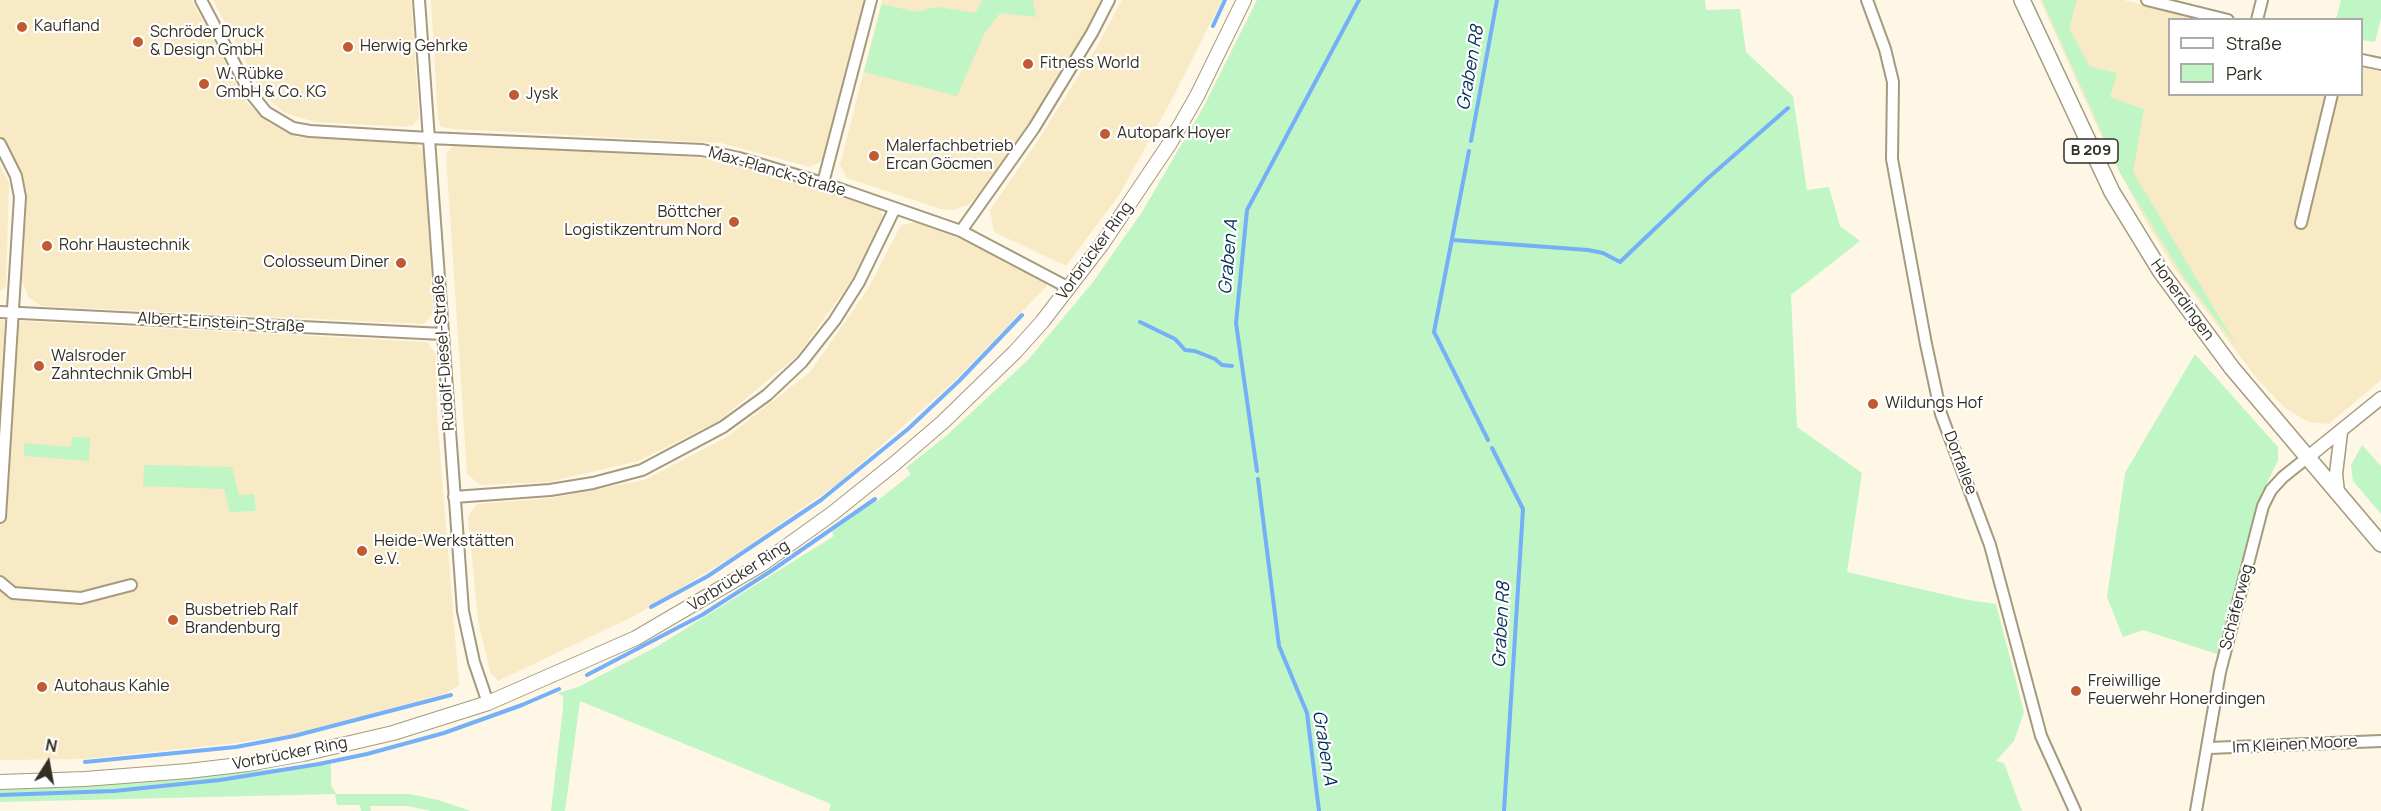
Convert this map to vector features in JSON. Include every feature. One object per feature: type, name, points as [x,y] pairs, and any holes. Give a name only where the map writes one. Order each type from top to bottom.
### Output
[{"type":"main road","name":"Vorbrücker Ring","points":[[0,782],[85,779],[248,764],[393,733],[488,703],[636,638],[762,564],[833,513],[943,422],[1015,351],[1069,288],[1134,199],[1170,143],[1197,96],[1244,0]]},
{"type":"main road","name":"Honerdingen","points":[[2022,0],[2093,154],[2139,239],[2226,360],[2381,544]]},
{"type":"street","name":"Max-Planck-Straße","points":[[201,0],[249,91],[266,112],[293,128],[429,138],[702,150],[739,158],[823,183],[961,231],[1069,288]]},
{"type":"street","name":"Rudolf-Diesel-Straße","points":[[419,0],[463,611],[474,662],[488,703]]},
{"type":"street","points":[[823,183],[871,0]]},
{"type":"street","points":[[961,231],[1034,128],[1092,33],[1109,0]]},
{"type":"street","name":"Dorfallee","points":[[1867,0],[1885,49],[1893,82],[1892,159],[1941,414],[1990,544],[2041,736],[2074,811]]},
{"type":"street","points":[[2147,0],[2220,18]]},
{"type":"street","points":[[2258,18],[2262,0]]},
{"type":"street","points":[[2363,60],[2381,64]]},
{"type":"street","points":[[2301,223],[2332,96]]},
{"type":"street","points":[[0,144],[16,176],[20,197],[0,517]]},
{"type":"street","points":[[454,496],[550,490],[593,483],[642,470],[723,427],[767,395],[802,362],[835,320],[859,282],[895,208]]},
{"type":"street","name":"Albert-Einstein-Straße","points":[[0,312],[443,334]]},
{"type":"street","points":[[2308,457],[2381,398]]},
{"type":"street","points":[[2338,492],[2336,474],[2341,432]]},
{"type":"street","name":"Schäferweg","points":[[2196,811],[2209,748],[2220,672],[2264,506],[2271,490],[2308,457]]},
{"type":"street","points":[[0,582],[13,593],[81,598],[131,585]]},
{"type":"street","name":"Im Kleinen Moore","points":[[2209,748],[2381,741]]},
{"type":"shaded area","points":[[0,0],[192,0],[246,102],[269,123],[297,137],[416,144],[425,152],[433,314],[424,324],[41,306],[28,297],[22,281],[25,204],[23,179],[0,135]]},
{"type":"shaded area","points":[[213,0],[411,0],[419,118],[413,125],[407,127],[315,122],[285,113],[263,95]]},
{"type":"shaded area","points":[[431,0],[864,0],[824,160],[810,167],[721,143],[441,127],[438,118]]},
{"type":"shaded area","points":[[882,0],[1104,0],[1087,36],[1027,130],[982,192],[968,205],[953,210],[941,209],[847,178],[840,165]]},
{"type":"shaded area","points":[[1122,0],[1222,0],[1171,101],[1118,197],[1066,266],[994,232],[990,210],[1039,139],[1099,43]]},
{"type":"shaded area","points":[[2040,0],[2123,0],[2201,18],[2168,18],[2168,96],[2363,96],[2363,67],[2381,72],[2381,380],[2329,424],[2308,422],[2285,408],[2258,380],[2174,268],[2140,211],[2099,131]]},
{"type":"shaded area","points":[[454,145],[705,158],[733,163],[879,207],[885,222],[852,280],[797,356],[719,421],[638,461],[549,482],[480,485],[467,474],[446,154]]},
{"type":"shaded area","points":[[0,165],[9,183],[6,286],[0,292]]},
{"type":"shaded area","points":[[921,221],[1043,276],[1047,286],[952,383],[836,485],[730,558],[636,615],[498,681],[490,672],[478,620],[468,516],[477,504],[551,498],[644,480],[727,437],[810,372],[868,289],[901,225]]},
{"type":"shaded area","points":[[0,320],[427,342],[436,354],[437,415],[459,685],[447,693],[295,734],[228,744],[83,759],[0,760]]},
{"type":"green space","points":[[983,0],[1033,0],[1036,17],[1000,13],[984,34],[957,96],[864,72],[882,4],[916,12],[937,7],[975,13]]},
{"type":"green space","points":[[1257,0],[1705,0],[1706,10],[1740,9],[1746,52],[1793,96],[1807,190],[1829,187],[1840,226],[1860,241],[1791,295],[1797,427],[1862,473],[1847,572],[1968,600],[1996,604],[2024,712],[2014,741],[1996,761],[2004,763],[2022,811],[829,811],[831,804],[580,701],[565,811],[551,811],[563,708],[563,697],[558,693],[578,687],[658,646],[834,536],[832,532],[911,474],[906,468],[947,435],[1028,360],[1093,282],[1142,212],[1204,106]]},
{"type":"green space","points":[[2042,0],[2077,0],[2069,28],[2090,67],[2117,73],[2110,97],[2144,109],[2133,172],[2236,345],[2183,276],[2120,173]]},
{"type":"green space","points":[[2341,0],[2381,0],[2381,18],[2375,42],[2363,40],[2363,18],[2336,18]]},
{"type":"green space","points":[[2195,354],[2278,447],[2278,460],[2257,504],[2244,591],[2220,655],[2143,630],[2123,637],[2107,597],[2125,473]]},
{"type":"green space","points":[[72,437],[90,438],[89,461],[24,456],[24,443],[71,447]]},
{"type":"green space","points":[[2362,445],[2381,466],[2381,514],[2353,481],[2351,465]]},
{"type":"green space","points":[[144,465],[232,467],[239,495],[254,494],[256,511],[230,512],[224,489],[143,486]]},
{"type":"green space","points":[[331,764],[331,785],[336,794],[410,794],[471,811],[431,811],[407,806],[370,806],[371,811],[361,811],[360,805],[337,805],[335,794],[0,802],[0,789],[87,785]]},
{"type":"waterway","points":[[1213,26],[1225,0]]},
{"type":"waterway","name":"Graben A","points":[[1257,471],[1236,323],[1247,210],[1359,0]]},
{"type":"waterway","name":"Graben R8","points":[[1471,141],[1497,0]]},
{"type":"waterway","points":[[1453,240],[1588,250],[1603,253],[1620,262],[1707,179],[1788,108]]},
{"type":"waterway","name":"Graben R8","points":[[1469,151],[1434,332],[1488,440]]},
{"type":"waterway","points":[[651,607],[708,576],[821,500],[908,429],[959,381],[1022,315]]},
{"type":"waterway","points":[[1140,322],[1175,339],[1185,350],[1195,351],[1215,359],[1222,365],[1232,366]]},
{"type":"waterway","name":"Graben R8","points":[[1492,448],[1523,509],[1504,811]]},
{"type":"waterway","name":"Graben A","points":[[1258,479],[1279,646],[1307,713],[1319,811]]},
{"type":"waterway","points":[[587,675],[702,615],[771,571],[875,499]]},
{"type":"waterway","points":[[0,795],[114,791],[220,780],[319,764],[367,754],[444,733],[559,689]]},
{"type":"waterway","points":[[85,762],[236,747],[294,736],[451,695]]},
{"type":"place","name":"Kaufland","points":[[22,27]]},
{"type":"place","name":"Schröder Druck & Design GmbH","points":[[138,42]]},
{"type":"place","name":"Herwig Gehrke","points":[[348,47]]},
{"type":"place","name":"Fitness World","points":[[1028,64]]},
{"type":"place","name":"W. Rübke GmbH & Co. KG","points":[[204,84]]},
{"type":"place","name":"Jysk","points":[[514,95]]},
{"type":"place","name":"Autopark Hoyer","points":[[1105,134]]},
{"type":"place","name":"Malerfachbetrieb Ercan Göcmen","points":[[874,156]]},
{"type":"place","name":"Böttcher Logistikzentrum Nord","points":[[734,222]]},
{"type":"place","name":"Rohr Haustechnik","points":[[47,246]]},
{"type":"place","name":"Colosseum Diner","points":[[401,263]]},
{"type":"place","name":"Walsroder Zahntechnik GmbH","points":[[39,366]]},
{"type":"place","name":"Wildungs Hof","points":[[1873,404]]},
{"type":"place","name":"Heide-Werkstätten e.V.","points":[[362,551]]},
{"type":"place","name":"Busbetrieb Ralf Brandenburg","points":[[173,620]]},
{"type":"place","name":"Autohaus Kahle","points":[[42,687]]},
{"type":"place","name":"Freiwillige Feuerwehr Honerdingen","points":[[2076,691]]}]
